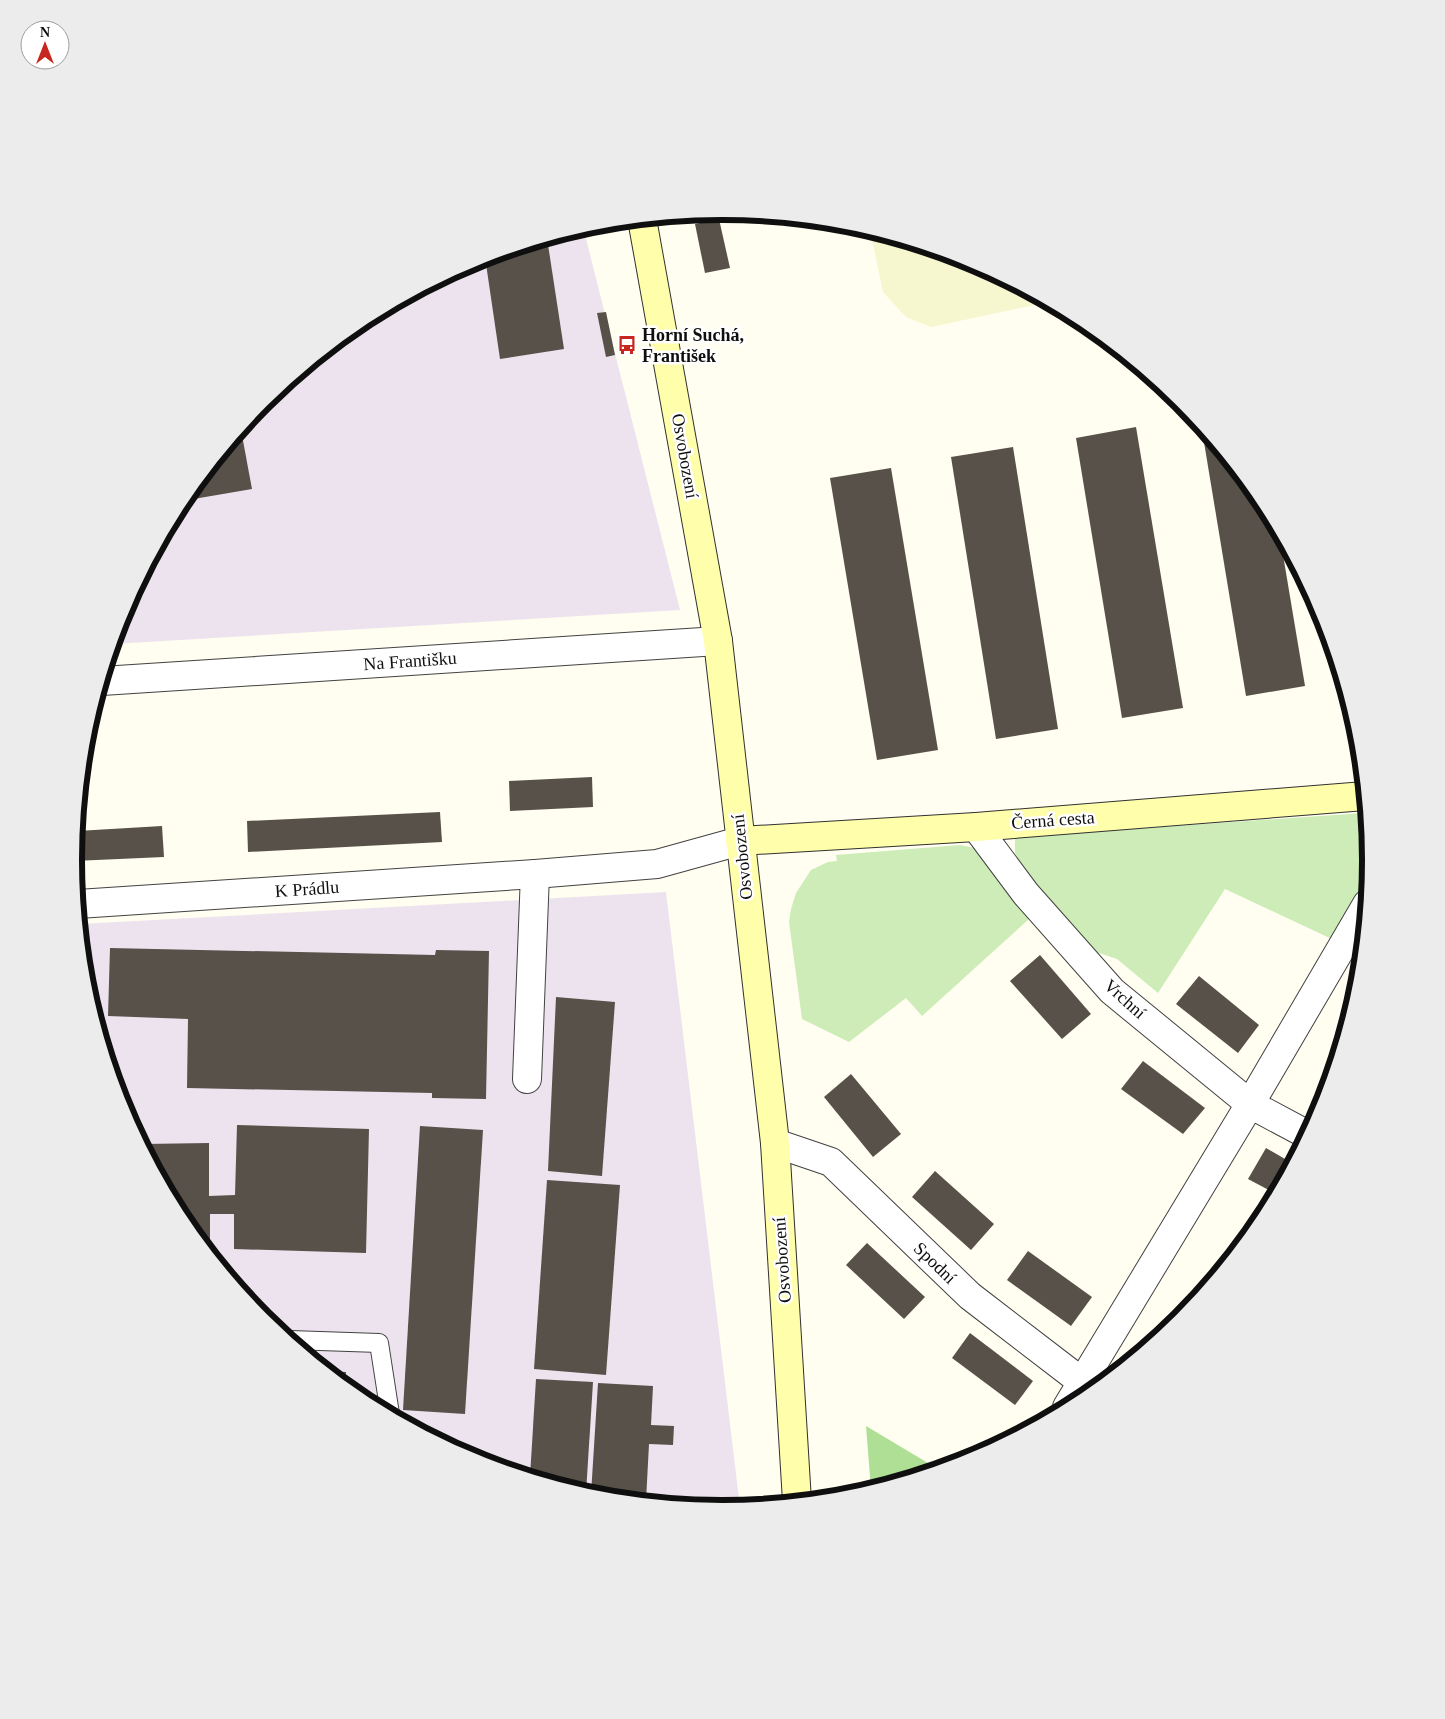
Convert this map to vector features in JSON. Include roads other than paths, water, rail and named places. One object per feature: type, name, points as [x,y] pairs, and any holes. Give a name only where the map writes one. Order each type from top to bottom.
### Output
[{"type":"main road","name":"Osvobození","points":[[643,225],[718,641],[775,1143],[798,1495]]},
{"type":"main road","name":"Černá cesta","points":[[740,841],[976,826],[1359,796]]},
{"type":"street","name":"Na Františku","points":[[108,681],[718,641]]},
{"type":"street","name":"Vrchní","points":[[976,826],[1026,894],[1112,991],[1250,1104],[1301,1131]]},
{"type":"street","name":"K Prádlu","points":[[84,904],[535,874],[657,864],[740,841]]},
{"type":"street","points":[[527,1079],[535,874]]},
{"type":"street","points":[[1090,1383],[1359,917]]},
{"type":"street","name":"Spodní","points":[[775,1143],[831,1162],[970,1296],[1088,1384]]},
{"type":"lane","points":[[300,1340],[379,1343],[389,1406]]},
{"type":"place","name":"Horní Suchá, František","points":[[627,345]]}]
